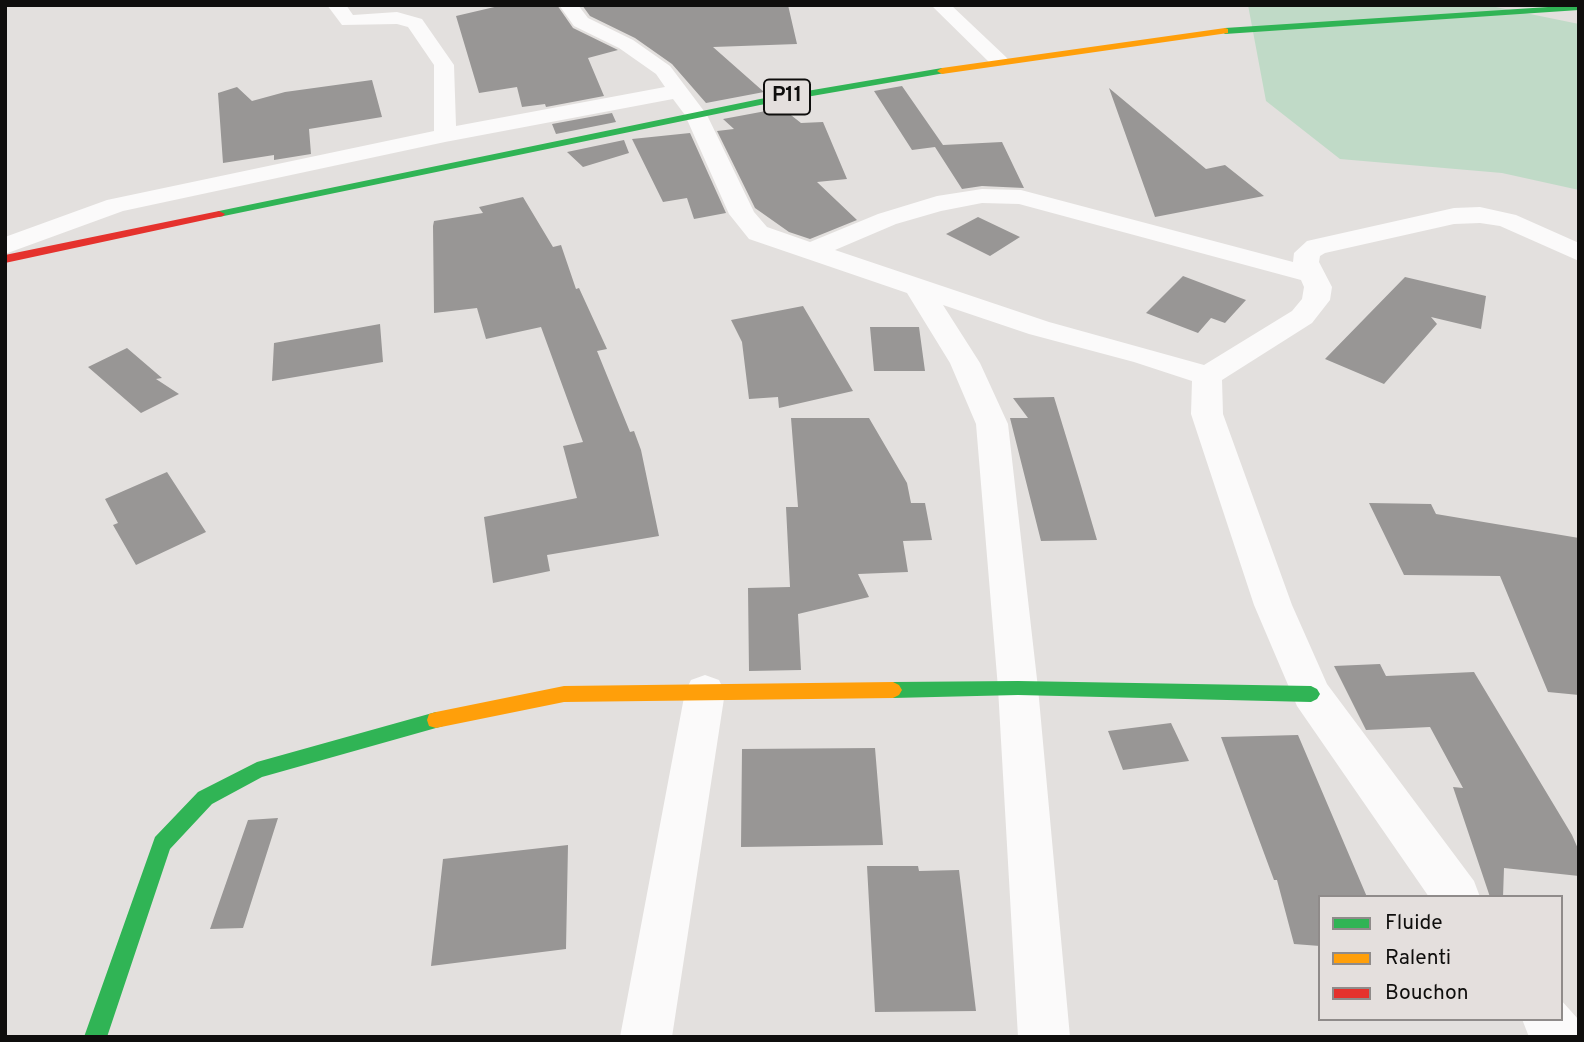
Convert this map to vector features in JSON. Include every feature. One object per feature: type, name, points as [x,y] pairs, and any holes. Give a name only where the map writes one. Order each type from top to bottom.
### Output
[{"type":"main road","name":"P11","points":[[5,259],[696,115],[878,80],[1201,33],[1579,7]]},
{"type":"main road","points":[[95,1037],[162,844],[205,798],[257,770],[456,714],[564,694],[1018,688],[1311,694]]},
{"type":"street","points":[[336,5],[349,21],[397,18],[415,23],[444,65],[445,135]]},
{"type":"street","points":[[568,5],[581,22],[626,44],[663,70],[696,115],[742,214],[758,233],[1039,328],[1145,356],[1207,376],[1302,317],[1316,300],[1318,287],[1306,262],[1307,253],[1317,247],[1454,216],[1480,215],[1507,220],[1579,253]]},
{"type":"street","points":[[940,5],[999,61]]},
{"type":"street","points":[[5,246],[116,205],[445,135],[679,91]]},
{"type":"street","points":[[809,252],[887,219],[937,204],[982,196],[1021,197],[1087,217],[1312,275]]},
{"type":"street","points":[[919,289],[965,363],[992,424],[1018,688],[1044,1037]]},
{"type":"street","points":[[1207,376],[1207,414],[1273,605],[1311,694],[1456,895]]},
{"type":"street","points":[[646,1037],[705,692]]},
{"type":"street","points":[[1548,1021],[1560,1037]]},
{"type":"green space","points":[[1248,5],[1486,5],[1579,24],[1579,190],[1502,173],[1340,159],[1266,101]]},
{"type":"building","points":[[503,5],[557,5],[573,28],[618,50],[588,58],[604,96],[546,107],[545,104],[522,107],[517,87],[479,93],[456,16]]},
{"type":"building","points":[[582,5],[788,5],[797,44],[713,47],[764,92],[706,103],[672,64],[635,38],[590,16]]},
{"type":"building","points":[[372,80],[382,117],[309,129],[311,154],[274,160],[274,155],[223,163],[218,93],[237,87],[252,101],[285,92]]},
{"type":"building","points":[[902,86],[943,145],[1002,142],[1024,188],[982,186],[962,189],[935,147],[912,150],[874,91]]},
{"type":"building","points":[[1109,88],[1206,169],[1225,165],[1264,196],[1155,217]]},
{"type":"building","points":[[782,108],[801,123],[823,122],[847,179],[817,182],[857,220],[810,239],[789,232],[755,208],[717,131],[734,129],[723,119]]},
{"type":"building","points":[[612,113],[616,122],[556,134],[552,124]]},
{"type":"building","points":[[690,133],[726,213],[694,219],[687,198],[663,202],[632,139]]},
{"type":"building","points":[[624,140],[629,153],[583,167],[567,152]]},
{"type":"building","points":[[523,197],[553,247],[561,245],[576,289],[579,288],[607,349],[597,351],[630,432],[634,431],[641,450],[659,536],[547,555],[550,571],[493,583],[484,517],[577,498],[563,446],[583,442],[541,327],[486,339],[477,308],[434,313],[433,226],[434,221],[483,213],[479,207]]},
{"type":"building","points":[[978,217],[1020,237],[990,256],[946,234]]},
{"type":"building","points":[[1183,276],[1246,300],[1225,323],[1211,318],[1198,333],[1146,313]]},
{"type":"building","points":[[1405,277],[1486,296],[1481,329],[1431,317],[1437,324],[1384,384],[1325,359]]},
{"type":"building","points":[[803,306],[853,391],[779,408],[778,397],[749,399],[742,342],[731,320]]},
{"type":"building","points":[[380,324],[383,362],[272,381],[274,343]]},
{"type":"building","points":[[870,327],[919,327],[925,371],[874,371]]},
{"type":"building","points":[[127,348],[162,378],[156,379],[179,394],[141,413],[88,367]]},
{"type":"building","points":[[1054,397],[1097,540],[1041,541],[1010,418],[1028,418],[1013,398]]},
{"type":"building","points":[[791,418],[869,418],[907,483],[911,503],[925,503],[932,540],[903,541],[908,572],[858,574],[869,597],[798,614],[801,670],[749,671],[748,588],[790,587],[786,507],[798,507]]},
{"type":"building","points":[[167,472],[206,532],[136,565],[113,525],[118,523],[105,499]]},
{"type":"building","points":[[1369,503],[1431,504],[1436,514],[1579,538],[1579,695],[1548,692],[1500,576],[1404,575]]},
{"type":"building","points":[[1380,664],[1386,676],[1474,672],[1572,835],[1579,851],[1579,876],[1504,868],[1503,895],[1489,895],[1453,787],[1463,788],[1430,727],[1366,730],[1334,666]]},
{"type":"building","points":[[1171,723],[1189,761],[1123,770],[1108,731]]},
{"type":"building","points":[[1298,735],[1366,895],[1318,895],[1318,946],[1294,944],[1277,880],[1274,880],[1221,737]]},
{"type":"building","points":[[875,748],[883,845],[741,847],[742,749]]},
{"type":"building","points":[[278,818],[243,928],[210,929],[248,820]]},
{"type":"building","points":[[568,845],[566,949],[431,966],[443,859]]},
{"type":"building","points":[[867,866],[918,866],[919,871],[959,870],[976,1011],[875,1012]]},
{"type":"traffic: fast","points":[[1225,31],[1579,7]]},
{"type":"traffic: fast","points":[[219,214],[760,102],[942,71]]},
{"type":"traffic: fast","points":[[893,690],[1018,688],[1311,694]]},
{"type":"traffic: fast","points":[[95,1037],[162,844],[205,798],[257,770],[436,720]]},
{"type":"traffic: slow","points":[[942,71],[1225,31]]},
{"type":"traffic: slow","points":[[436,720],[564,694],[893,690]]},
{"type":"traffic: jam","points":[[5,259],[219,214]]}]
